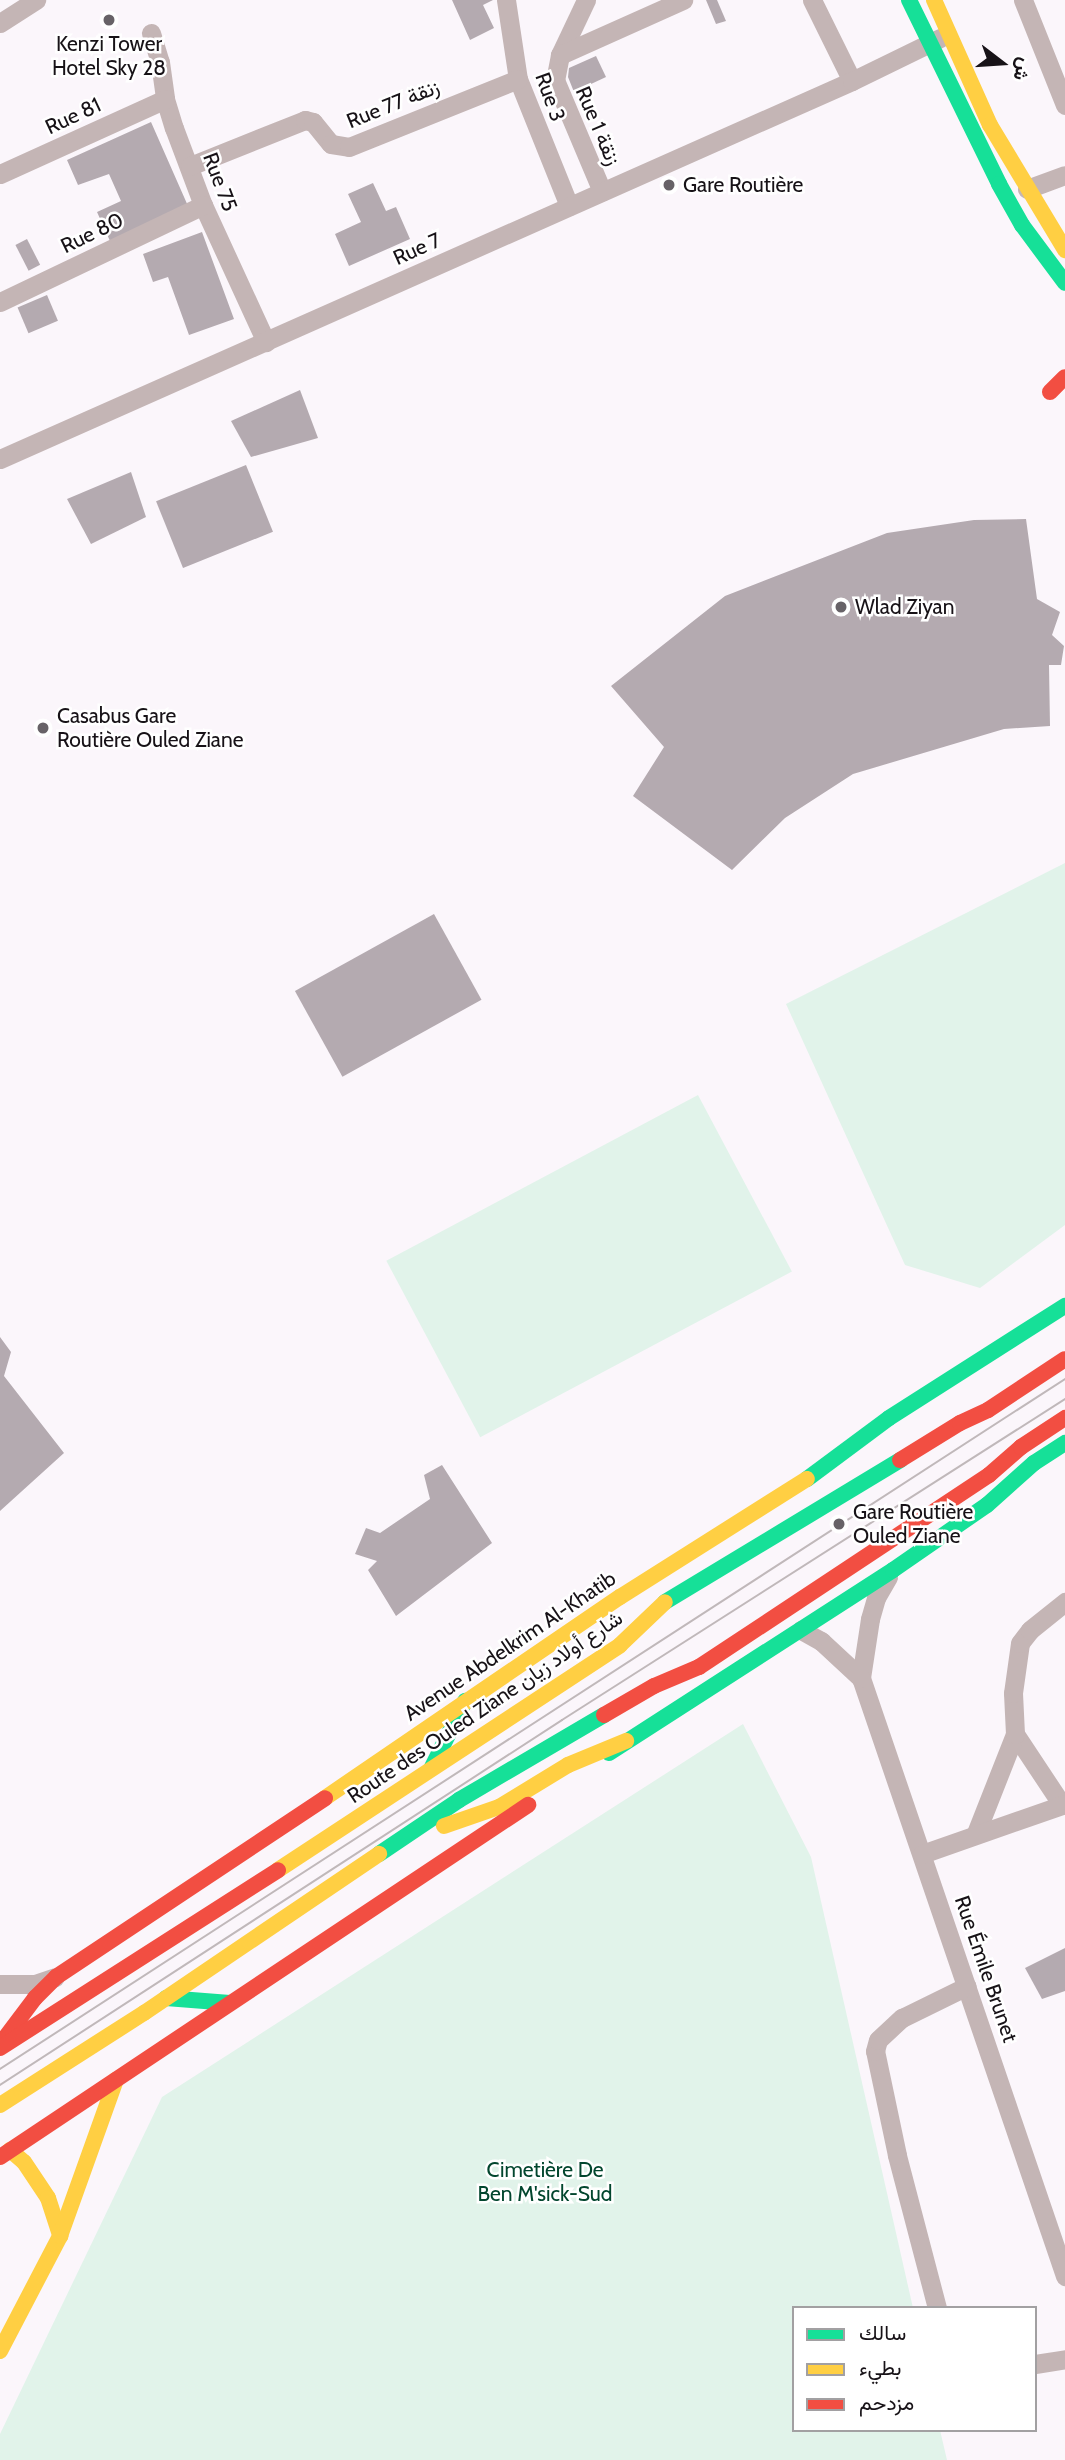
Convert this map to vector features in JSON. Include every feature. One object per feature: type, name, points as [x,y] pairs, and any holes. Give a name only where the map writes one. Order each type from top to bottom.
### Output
[{"type":"main road","points":[[909,0],[999,184],[1022,225],[1065,283]]},
{"type":"main road","points":[[934,0],[947,35],[990,125],[1065,250]]},
{"type":"main road","points":[[1050,392],[1065,377]]},
{"type":"main road","name":"Avenue Abdelkrim Al-Khatib","points":[[0,2046],[56,1977],[153,1915],[620,1597],[807,1479],[889,1418],[1065,1306]]},
{"type":"main road","name":"Route des Ouled Ziane شارع أولاد زيان","points":[[0,2046],[620,1645],[673,1595],[801,1522],[960,1423],[988,1410],[1065,1359]]},
{"type":"main road","points":[[0,2105],[166,1998],[459,1800],[654,1686],[699,1667],[989,1475],[1021,1447],[1065,1418]]},
{"type":"main road","points":[[5,2153],[626,1741],[893,1570],[987,1505],[1034,1463],[1065,1443]]},
{"type":"main road","points":[[987,1505],[989,1475]]},
{"type":"main road","points":[[431,1769],[465,1701]]},
{"type":"main road","points":[[403,1837],[499,1807],[560,1769],[626,1741]]},
{"type":"main road","points":[[166,1998],[230,2003]]},
{"type":"main road","points":[[0,2351],[60,2236],[116,2080]]},
{"type":"main road","points":[[5,2153],[23,2162],[48,2198],[60,2236]]},
{"type":"street","points":[[0,23],[36,0]]},
{"type":"street","name":"Rue 3","points":[[506,0],[518,79],[569,206]]},
{"type":"street","name":"Rue 1 زنقة","points":[[586,0],[561,55],[555,80],[559,95],[602,191]]},
{"type":"street","points":[[561,55],[682,0]]},
{"type":"street","points":[[812,0],[852,80]]},
{"type":"street","points":[[1023,0],[1065,105]]},
{"type":"street","name":"Rue 75","points":[[150,33],[160,62],[165,99],[203,205],[266,342]]},
{"type":"street","name":"Rue 7","points":[[0,458],[266,342],[947,35]]},
{"type":"street","name":"Rue 77 زنقة","points":[[190,166],[305,120],[313,122],[331,144],[339,148],[349,147],[518,79]]},
{"type":"street","name":"Rue 81","points":[[0,174],[165,99]]},
{"type":"street","points":[[1027,189],[1065,175]]},
{"type":"street","name":"Rue 80","points":[[0,302],[203,205]]},
{"type":"street","name":"Rue Émile Brunet","points":[[893,1570],[876,1598],[861,1678],[1065,2276]]},
{"type":"street","points":[[976,1833],[1015,1734],[1013,1693],[1020,1643],[1030,1630],[1065,1602]]},
{"type":"street","name":"Rue Émile Brunet","points":[[801,1630],[821,1641],[861,1678]]},
{"type":"street","points":[[922,1854],[1063,1804],[1015,1734]]},
{"type":"street","points":[[0,1984],[35,1984],[56,1977]]},
{"type":"street","points":[[936,2306],[897,2155],[875,2051],[878,2040],[902,2018],[967,1986]]},
{"type":"street","points":[[1037,2364],[1065,2359]]},
{"type":"green space","points":[[1065,863],[1065,1225],[980,1288],[905,1265],[786,1004]]},
{"type":"green space","points":[[698,1095],[792,1272],[480,1437],[386,1261]]},
{"type":"green space","name":"Cimetière De Ben M'sick-Sud","points":[[743,1724],[811,1857],[913,2306],[792,2306],[792,2432],[940,2432],[947,2460],[0,2460],[0,2434],[162,2097]]},
{"type":"building","points":[[452,0],[493,0],[483,5],[494,28],[470,40]]},
{"type":"building","points":[[706,0],[717,0],[726,21],[716,24]]},
{"type":"building","points":[[596,56],[606,77],[574,92],[568,77],[569,68]]},
{"type":"building","points":[[151,122],[188,206],[110,241],[97,212],[121,201],[109,174],[78,185],[67,160]]},
{"type":"building","points":[[373,183],[386,211],[396,207],[410,239],[349,266],[335,234],[361,222],[348,194]]},
{"type":"building","points":[[202,232],[234,319],[189,335],[168,277],[153,282],[143,254]]},
{"type":"building","points":[[27,239],[40,265],[29,271],[15,245]]},
{"type":"building","points":[[47,295],[58,321],[28,333],[18,308]]},
{"type":"building","points":[[300,390],[318,438],[251,457],[231,421]]},
{"type":"building","points":[[246,465],[273,532],[183,568],[156,501]]},
{"type":"building","points":[[131,472],[146,517],[91,544],[67,499]]},
{"type":"building","points":[[1026,519],[1037,599],[1060,612],[1052,635],[1064,646],[1061,665],[1049,665],[1050,726],[1004,729],[853,774],[785,818],[732,870],[633,796],[664,747],[611,686],[725,596],[887,533],[974,520]]},
{"type":"building","points":[[434,914],[482,1000],[342,1077],[295,991]]},
{"type":"building","points":[[0,1337],[11,1352],[4,1376],[64,1453],[0,1511]]},
{"type":"building","points":[[442,1465],[492,1543],[396,1616],[368,1570],[377,1561],[355,1554],[366,1528],[380,1533],[430,1499],[424,1475]]},
{"type":"building","points":[[1065,1948],[1065,1991],[1042,1999],[1025,1968]]},
{"type":"tram line","points":[[0,2069],[1065,1379]]},
{"type":"tram line","points":[[0,2085],[562,1720],[1065,1399]]},
{"type":"traffic: fast","points":[[909,0],[999,184],[1022,225],[1065,283]]},
{"type":"traffic: fast","points":[[807,1479],[889,1418],[1065,1306]]},
{"type":"traffic: fast","points":[[609,1753],[893,1570],[987,1505],[1034,1463],[1065,1443]]},
{"type":"traffic: fast","points":[[665,1602],[900,1460]]},
{"type":"traffic: fast","points":[[432,1767],[465,1701]]},
{"type":"traffic: fast","points":[[379,1854],[459,1800],[604,1715]]},
{"type":"traffic: fast","points":[[166,1998],[230,2003]]},
{"type":"traffic: slow","points":[[934,0],[990,125],[1065,250]]},
{"type":"traffic: slow","points":[[325,1798],[620,1597],[807,1479]]},
{"type":"traffic: slow","points":[[278,1870],[620,1645],[665,1602]]},
{"type":"traffic: slow","points":[[444,1826],[499,1807],[568,1765],[626,1741]]},
{"type":"traffic: slow","points":[[0,2105],[144,2013],[379,1854]]},
{"type":"traffic: slow","points":[[0,2351],[60,2236],[116,2080]]},
{"type":"traffic: slow","points":[[10,2150],[24,2162],[48,2198],[60,2236]]},
{"type":"traffic: jam","points":[[1050,392],[1065,377]]},
{"type":"traffic: jam","points":[[900,1460],[960,1423],[988,1410],[1065,1359]]},
{"type":"traffic: jam","points":[[604,1715],[654,1686],[699,1667],[989,1475],[1021,1447],[1065,1418]]},
{"type":"traffic: jam","points":[[5,2038],[35,1998],[56,1977],[325,1798]]},
{"type":"traffic: jam","points":[[0,2157],[528,1805]]},
{"type":"traffic: jam","points":[[0,2048],[278,1870]]},
{"type":"place","name":"Kenzi Tower Hotel Sky 28","points":[[109,20]]},
{"type":"place","name":"Gare Routière","points":[[669,185]]},
{"type":"place","name":"Wlad Ziyan","points":[[841,607]]},
{"type":"place","name":"Casabus Gare Routière Ouled Ziane","points":[[43,728]]},
{"type":"place","name":"Gare Routière Ouled Ziane","points":[[839,1524]]}]
